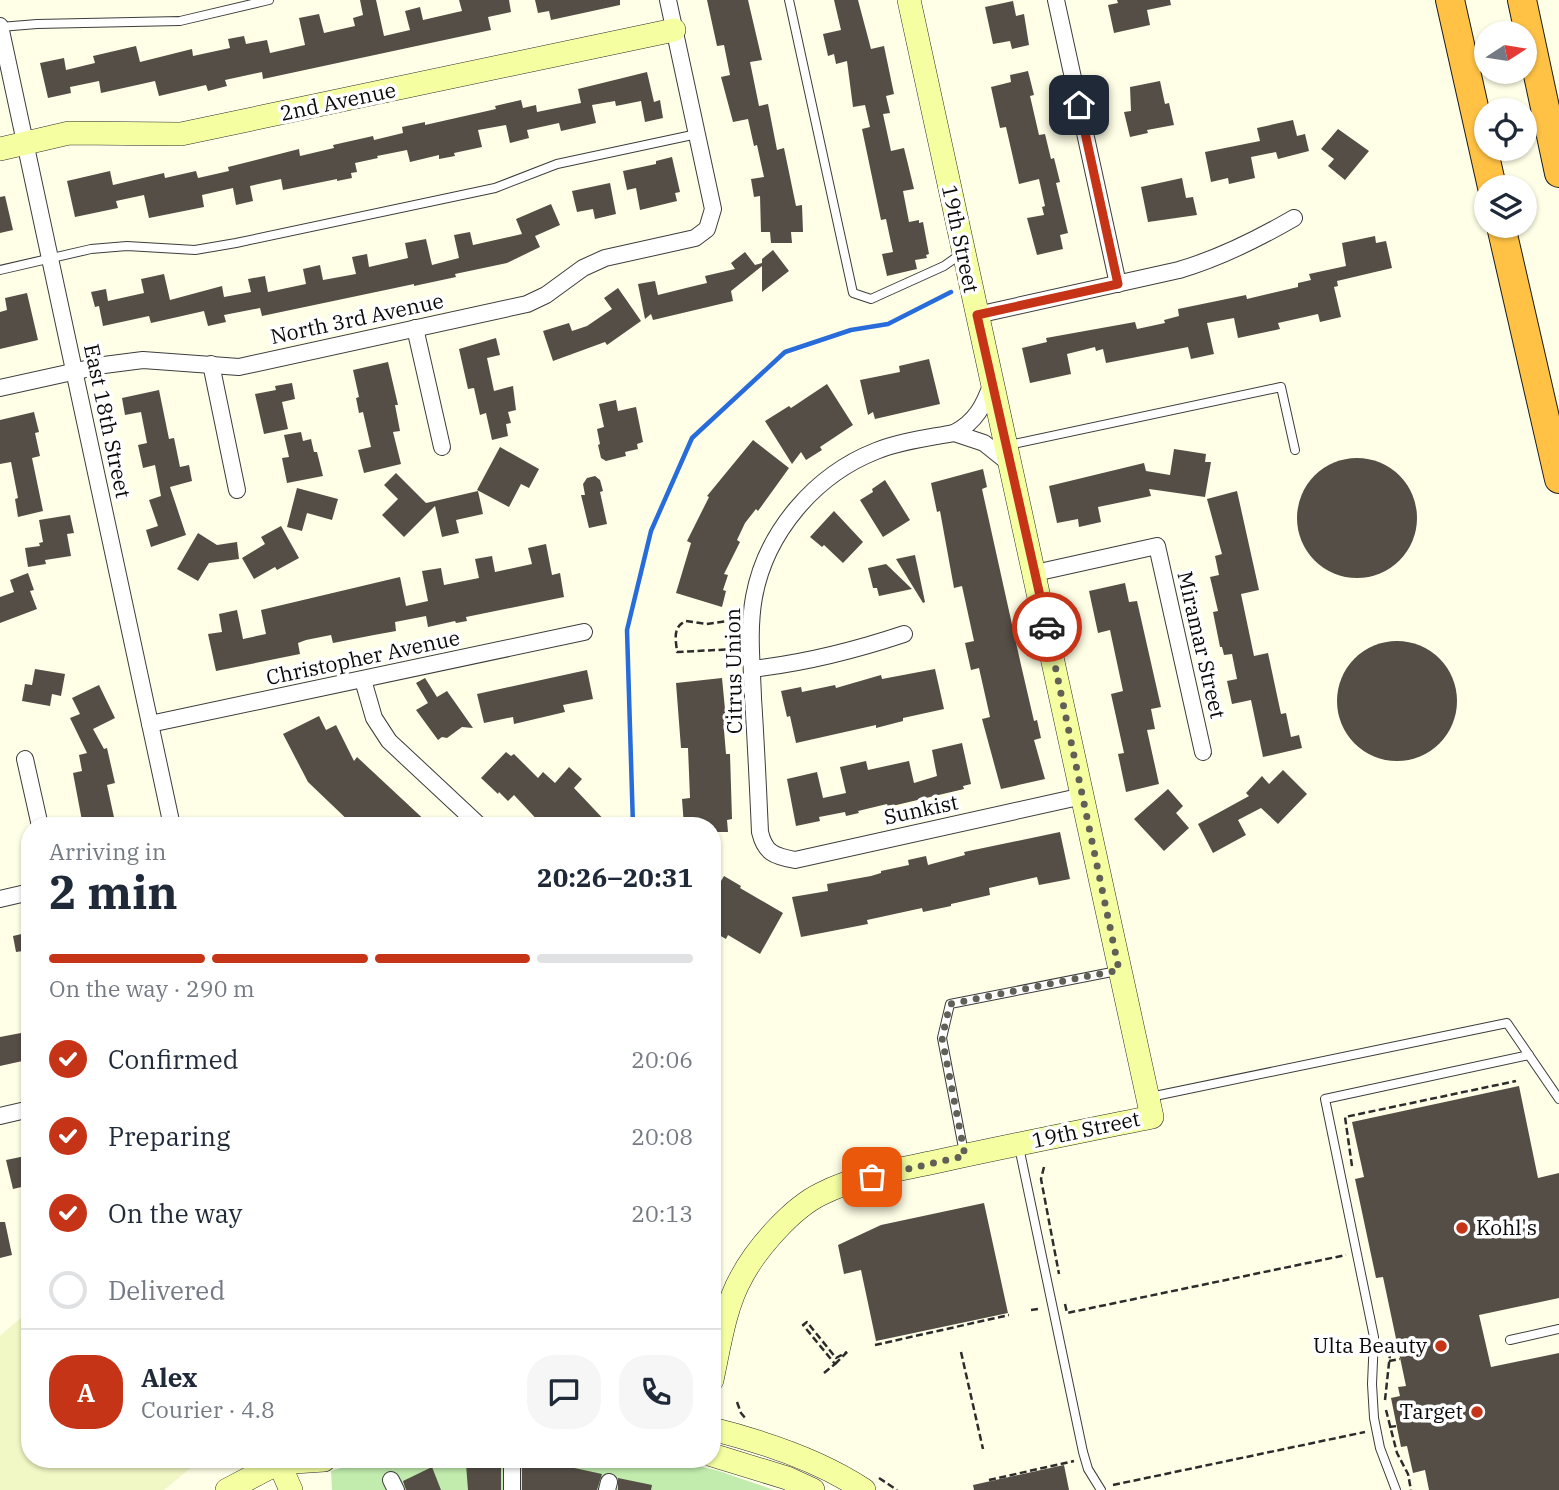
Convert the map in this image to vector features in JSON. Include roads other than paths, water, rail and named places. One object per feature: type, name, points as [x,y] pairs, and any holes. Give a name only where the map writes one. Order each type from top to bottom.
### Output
[{"type":"highway","points":[[1450,0],[1490,175]]},
{"type":"highway","points":[[1521,0],[1559,173]]},
{"type":"highway","points":[[1504,238],[1559,479]]},
{"type":"main road","name":"19th Street","points":[[721,1316],[740,1278],[769,1239],[801,1208],[819,1195],[849,1182],[1152,1117],[909,0]]},
{"type":"main road","name":"2nd Avenue","points":[[0,149],[69,134],[181,134],[674,30]]},
{"type":"main road","points":[[721,1431],[823,1467],[864,1490]]},
{"type":"main road","points":[[721,1458],[787,1478],[813,1490]]},
{"type":"main road","points":[[227,1490],[268,1468]]},
{"type":"main road","points":[[283,1468],[291,1490]]},
{"type":"street","points":[[668,0],[697,134]]},
{"type":"street","points":[[1056,0],[1118,284]]},
{"type":"street","name":"East 18th Street","points":[[0,27],[171,817]]},
{"type":"street","name":"North 3rd Avenue","points":[[0,388],[75,371],[144,360],[239,367],[527,304],[546,295],[583,268],[605,258],[695,238],[707,229],[713,209],[697,134]]},
{"type":"street","points":[[977,315],[1210,261],[1247,245],[1294,218]]},
{"type":"street","points":[[415,328],[442,447]]},
{"type":"street","points":[[211,364],[237,490]]},
{"type":"street","points":[[954,433],[977,414],[985,403],[992,383]]},
{"type":"street","points":[[954,433],[1008,455]]},
{"type":"street","name":"Citrus Union","points":[[770,852],[763,844],[760,832],[750,638],[754,597],[762,566],[775,538],[792,514],[822,484],[854,461],[898,444],[954,433]]},
{"type":"street","name":"Miramar Street","points":[[1035,573],[1157,546],[1203,752]]},
{"type":"street","name":"Christopher Avenue","points":[[150,724],[584,632]]},
{"type":"street","points":[[752,669],[820,659],[904,634]]},
{"type":"street","points":[[363,680],[374,718],[389,741],[470,817]]},
{"type":"street","points":[[25,759],[38,817]]},
{"type":"street","name":"Sunkist","points":[[770,852],[781,858],[795,860],[1083,796]]},
{"type":"street","points":[[0,899],[21,894]]},
{"type":"street","points":[[0,1116],[21,1112]]},
{"type":"street","points":[[512,1468],[512,1490]]},
{"type":"lane","points":[[0,27],[180,21],[269,0]]},
{"type":"lane","points":[[789,0],[853,293],[870,299],[944,266],[963,252]]},
{"type":"lane","points":[[0,270],[91,249],[127,246],[195,250],[236,243],[495,188],[557,164],[697,134]]},
{"type":"lane","points":[[1008,455],[1281,387],[1295,450]]},
{"type":"lane","points":[[965,1156],[942,1038],[950,1004],[1119,970]]},
{"type":"lane","points":[[1147,1097],[1507,1023],[1559,1099]]},
{"type":"lane","points":[[1396,1490],[1380,1448],[1374,1418],[1374,1337],[1325,1099],[1529,1055]]},
{"type":"lane","points":[[1019,1144],[1083,1452],[1088,1469],[1101,1490]]},
{"type":"lane","points":[[1510,1340],[1559,1329]]},
{"type":"waterway","points":[[633,817],[627,630],[651,531],[692,438],[785,352],[851,330],[888,324],[951,292]]},
{"type":"place","name":"Kohl's","points":[[1462,1228]]},
{"type":"place","name":"Ulta Beauty","points":[[1441,1346]]},
{"type":"place","name":"Target","points":[[1477,1412]]}]
